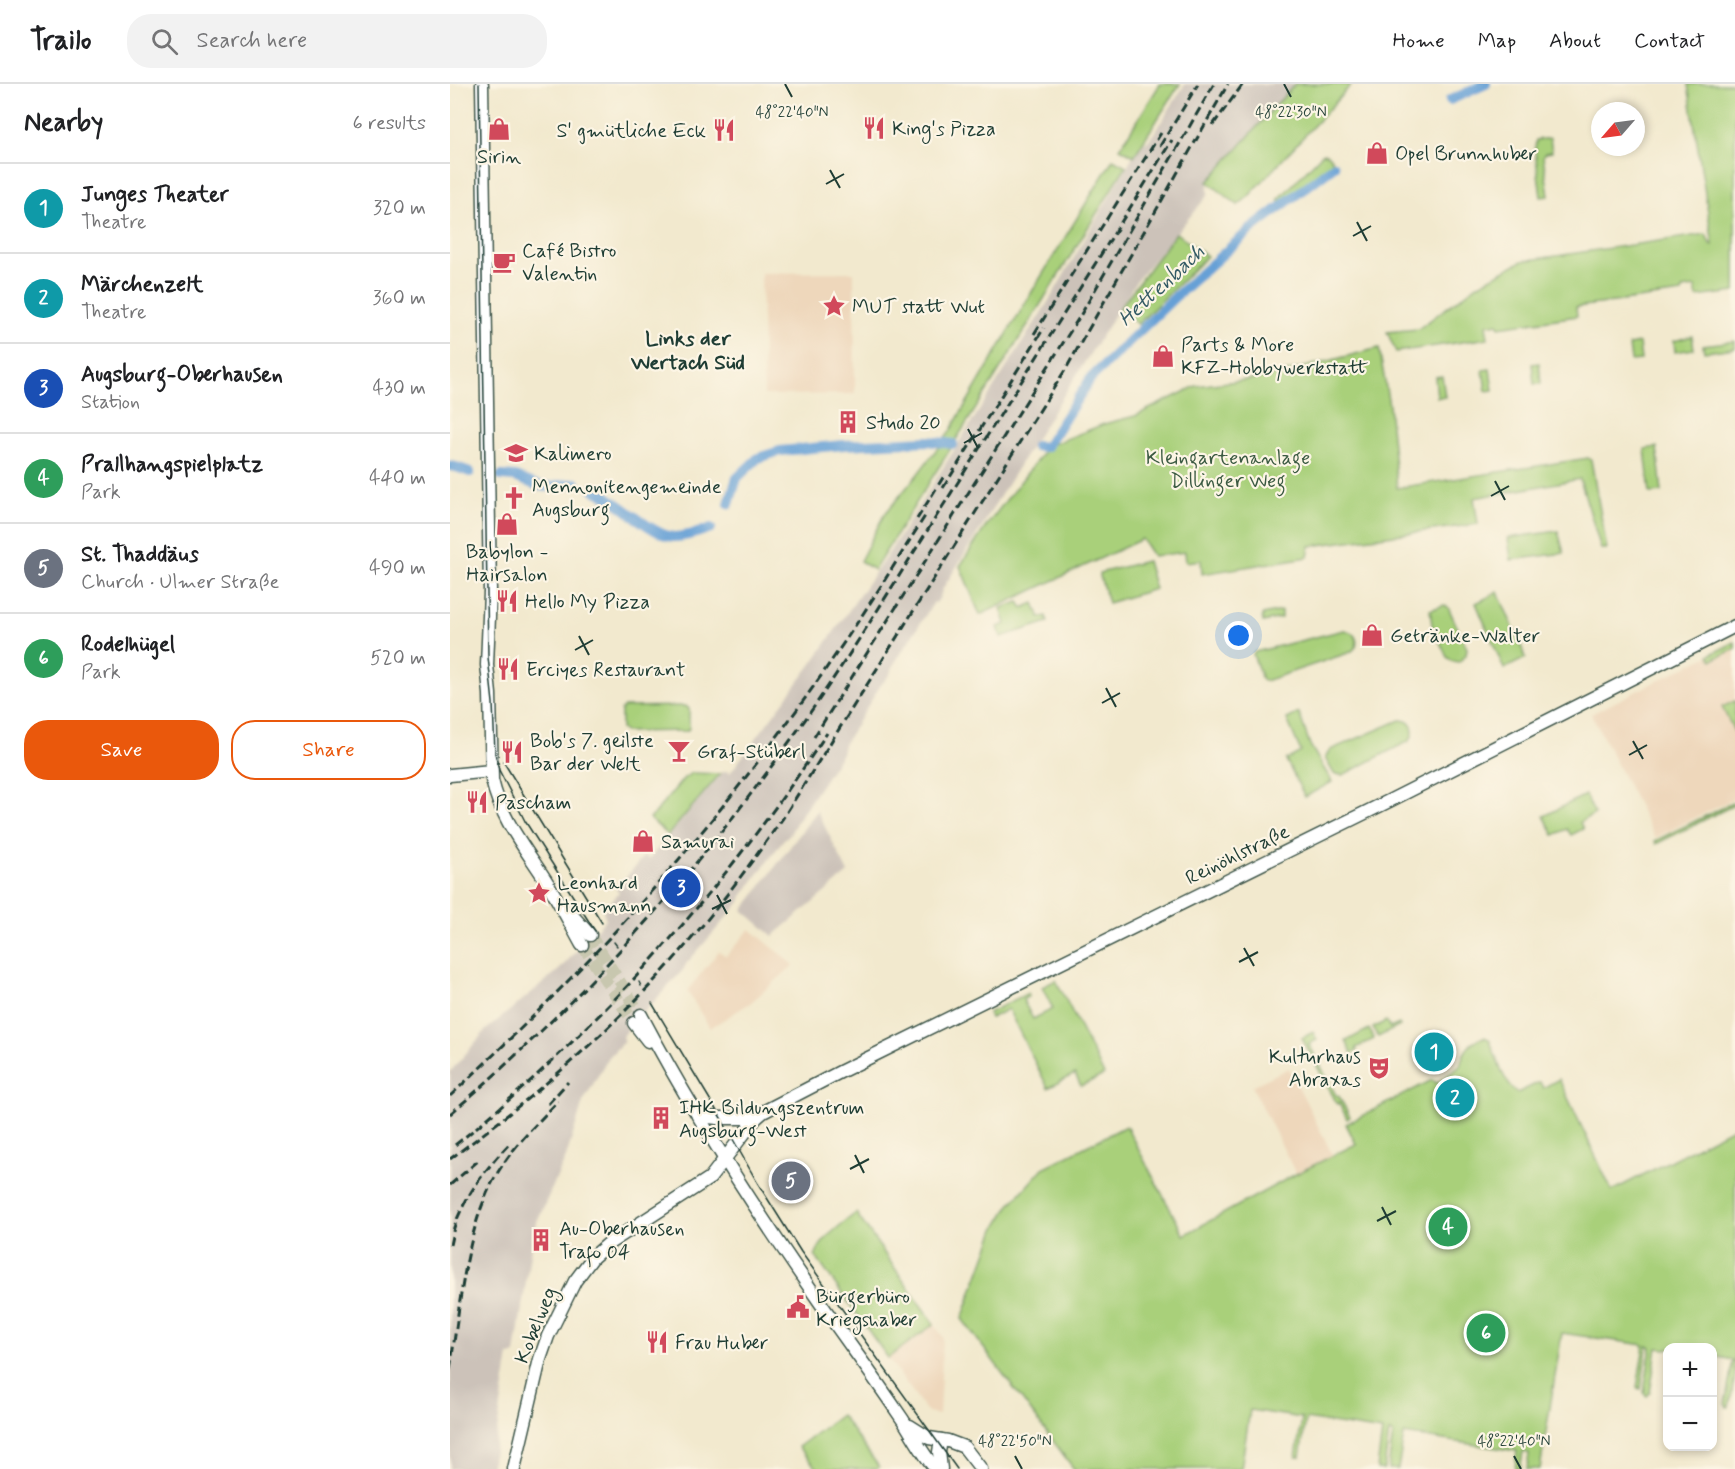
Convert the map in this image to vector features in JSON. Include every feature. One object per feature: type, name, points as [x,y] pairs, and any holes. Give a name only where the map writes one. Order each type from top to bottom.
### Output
[{"type":"street","points":[[482,84],[490,592],[487,665],[490,694],[491,771],[494,792],[504,813],[556,898],[586,940]]},
{"type":"street","name":"Reinöhlstraße","points":[[724,1160],[756,1118],[771,1107],[1389,801],[1735,626]]},
{"type":"street","points":[[450,775],[491,771]]},
{"type":"street","points":[[638,1019],[724,1160],[790,1260],[936,1469]]},
{"type":"street","points":[[698,1116],[756,1118]]},
{"type":"street","name":"Kobelweg","points":[[514,1469],[540,1359],[559,1313],[582,1271],[608,1244],[710,1178],[724,1160]]},
{"type":"street","points":[[904,1422],[929,1438],[956,1443],[964,1447],[981,1469]]},
{"type":"street","points":[[941,1440],[939,1452],[941,1469]]},
{"type":"shaded area","points":[[1185,84],[1295,84],[1208,182],[1208,195],[1137,280],[989,514],[942,590],[940,597],[936,603],[934,602],[892,667],[890,674],[880,686],[844,744],[842,753],[790,834],[742,896],[740,902],[683,970],[622,1036],[624,1041],[608,1058],[583,1102],[566,1157],[534,1228],[515,1354],[509,1355],[491,1469],[450,1469],[450,1072],[486,1030],[559,970],[606,919],[603,911],[619,892],[616,889],[644,856],[649,859],[723,772],[730,773],[811,665],[890,551],[1050,299],[1137,149],[1148,141],[1157,129]]},
{"type":"shaded area","points":[[854,272],[855,392],[853,394],[764,395],[761,273]]},
{"type":"shaded area","points":[[1735,642],[1735,798],[1655,838],[1591,714]]},
{"type":"shaded area","points":[[817,811],[848,873],[773,936],[743,910]]},
{"type":"shaded area","points":[[750,929],[794,965],[750,1003],[710,1028],[687,991],[719,951],[726,956]]},
{"type":"shaded area","points":[[1289,1068],[1333,1156],[1296,1174],[1252,1086]]},
{"type":"shaded area","points":[[934,1324],[943,1337],[939,1415],[928,1413],[888,1358]]},
{"type":"green space","points":[[1160,84],[1180,84],[1134,156],[1120,148]]},
{"type":"green space","points":[[1295,84],[1352,84],[1238,205],[1208,182]]},
{"type":"green space","points":[[1688,84],[1735,84],[1735,292],[1697,297],[1695,287],[1682,289],[1682,293],[1576,307],[1577,316],[1499,327],[1498,323],[1486,325],[1488,338],[1396,352],[1387,332],[1418,329],[1479,284],[1522,261],[1706,234],[1710,244],[1713,245]]},
{"type":"green space","points":[[1550,138],[1552,152],[1545,153],[1543,156],[1549,196],[1541,197],[1535,150],[1536,140]]},
{"type":"green space","points":[[1323,153],[1330,156],[1334,164],[1281,204],[1278,200]]},
{"type":"green space","points":[[1113,159],[1126,166],[874,570],[860,561],[884,515],[949,433]]},
{"type":"green space","points":[[1176,233],[1207,256],[1138,324],[1118,310]]},
{"type":"green space","points":[[1692,336],[1694,349],[1675,352],[1674,341]]},
{"type":"green space","points":[[1735,341],[1735,348],[1704,352],[1703,345]]},
{"type":"green space","points":[[1639,343],[1641,360],[1631,361],[1629,345]]},
{"type":"green space","name":"Kleingartenanlage Dillinger Weg","points":[[1379,348],[1389,405],[1397,488],[1588,458],[1591,460],[1607,549],[1601,549],[1580,479],[1474,498],[1478,524],[1310,546],[1308,557],[1202,574],[1201,560],[1186,562],[1185,552],[1153,556],[1142,539],[980,615],[960,566],[987,525],[1048,446],[1104,424],[1135,416],[1196,386],[1262,378]]},
{"type":"green space","points":[[1539,363],[1541,384],[1534,384],[1532,364]]},
{"type":"green space","points":[[1490,369],[1493,390],[1486,391],[1483,370]]},
{"type":"green space","points":[[1442,376],[1445,397],[1437,397],[1435,377]]},
{"type":"green space","points":[[1657,447],[1662,492],[1650,493],[1645,449]]},
{"type":"green space","points":[[1558,531],[1564,553],[1511,560],[1508,538]]},
{"type":"green space","points":[[1147,561],[1155,589],[1108,603],[1099,573]]},
{"type":"green space","points":[[1498,592],[1526,658],[1504,669],[1476,603]]},
{"type":"green space","points":[[1019,602],[1023,608],[1034,603],[1040,618],[1046,616],[1048,622],[1001,637],[998,627],[1006,624],[1001,608]]},
{"type":"green space","points":[[1444,605],[1448,607],[1467,648],[1466,655],[1459,662],[1447,657],[1432,625],[1430,610]]},
{"type":"green space","points":[[1281,611],[1281,618],[1263,622],[1262,615]]},
{"type":"green space","points":[[1344,630],[1352,633],[1357,642],[1351,652],[1265,681],[1262,680],[1253,654],[1255,652]]},
{"type":"green space","points":[[1735,642],[1735,649],[1712,660],[1709,655]]},
{"type":"green space","points":[[1735,701],[1735,733],[1722,707]]},
{"type":"green space","points":[[686,706],[689,709],[687,731],[625,732],[621,729],[621,710],[624,707]]},
{"type":"green space","points":[[1299,713],[1310,745],[1332,782],[1305,797],[1286,760],[1301,752],[1287,719]]},
{"type":"green space","points":[[1400,720],[1408,722],[1412,727],[1413,734],[1409,741],[1343,775],[1334,774],[1325,758],[1330,750]]},
{"type":"green space","points":[[692,773],[720,774],[668,835],[650,819],[684,778]]},
{"type":"green space","points":[[1585,795],[1595,814],[1580,822],[1583,829],[1571,835],[1567,829],[1554,835],[1544,816]]},
{"type":"green space","points":[[1732,803],[1734,805],[1656,844],[1655,841]]},
{"type":"green space","points":[[1056,980],[1104,1075],[1081,1086],[1075,1074],[1048,1088],[1008,1009],[991,1018],[988,1013],[1028,993],[1029,996],[1023,1000],[1033,1019],[1053,1009],[1042,987]]},
{"type":"green space","points":[[1386,1021],[1390,1028],[1399,1024],[1400,1026],[1378,1037],[1373,1028]]},
{"type":"green space","points":[[1369,1029],[1374,1039],[1356,1048],[1357,1051],[1352,1054],[1346,1041]]},
{"type":"green space","points":[[1313,1032],[1317,1040],[1309,1044],[1350,1117],[1347,1119],[1302,1038]]},
{"type":"green space","points":[[1484,1037],[1489,1039],[1503,1075],[1517,1093],[1540,1082],[1543,1088],[1559,1079],[1612,1191],[1735,1127],[1735,1377],[1729,1407],[1725,1404],[1733,1360],[1717,1357],[1717,1343],[1663,1343],[1663,1349],[1657,1348],[1650,1393],[1647,1396],[1644,1393],[1651,1347],[1647,1346],[1641,1389],[1637,1388],[1644,1345],[1562,1333],[1540,1469],[1527,1469],[1529,1453],[1523,1452],[1520,1469],[1515,1469],[1517,1451],[1404,1434],[1398,1469],[1388,1469],[1393,1433],[1389,1432],[1384,1469],[1377,1469],[1382,1431],[1306,1419],[1300,1457],[1296,1457],[1302,1418],[1250,1410],[1241,1469],[1074,1469],[962,1319],[995,1229],[1009,1206],[1043,1168],[1126,1126],[1184,1235],[1356,1144],[1346,1124],[1432,1080],[1437,1083],[1460,1066],[1463,1056],[1475,1041]]},
{"type":"green space","points":[[856,1213],[934,1324],[888,1358],[815,1256],[827,1237]]},
{"type":"green space","points":[[841,1415],[879,1467],[877,1469],[818,1469],[798,1447]]},
{"type":"waterway","name":"Hettenbach","points":[[1450,100],[1486,84]]},
{"type":"waterway","name":"Hettenbach","points":[[1036,446],[1046,447],[1091,378],[1176,296],[1251,229],[1334,166]]},
{"type":"waterway","name":"Hettenbach","points":[[729,504],[737,478],[758,458],[780,451],[928,441],[953,444]]},
{"type":"waterway","name":"Hettenbach","points":[[450,466],[470,472]]},
{"type":"waterway","name":"Hettenbach","points":[[501,476],[515,477],[546,487],[576,483]]},
{"type":"waterway","name":"Hettenbach","points":[[592,489],[666,535],[684,536],[711,528]]},
{"type":"tunnel","points":[[590,935],[641,1015]]},
{"type":"tunnel","points":[[582,945],[634,1023]]},
{"type":"tram line","points":[[479,84],[488,657],[495,753],[499,770],[525,821],[595,931]]},
{"type":"tram line","points":[[503,761],[602,923]]},
{"type":"tram line","points":[[614,942],[617,946]]},
{"type":"tram line","points":[[639,982],[641,986]]},
{"type":"tram line","points":[[652,1003],[757,1182],[801,1252],[957,1469]]},
{"type":"railway","points":[[1160,146],[1198,84]]},
{"type":"railway","points":[[814,737],[1080,316],[1214,84]]},
{"type":"railway","points":[[450,1159],[547,1083],[608,1028],[665,969],[728,894],[761,849],[783,818],[1067,367],[1228,84]]},
{"type":"railway","points":[[1213,125],[1243,84]]},
{"type":"railway","points":[[1034,334],[1161,133]]},
{"type":"railway","points":[[450,1114],[501,1069],[597,975],[686,875],[770,769],[862,634],[1172,140]]},
{"type":"railway","points":[[943,488],[1044,328]]},
{"type":"railway","points":[[917,519],[944,476]]},
{"type":"railway","points":[[450,1096],[515,1034],[610,937],[718,812],[820,677],[860,619],[927,513]]},
{"type":"railway","points":[[455,1145],[560,1054],[657,954],[746,847],[827,733]]},
{"type":"railway","points":[[548,1104],[568,1082]]},
{"type":"railway","points":[[450,1369],[464,1276],[481,1207],[504,1163],[558,1101]]},
{"type":"railway","points":[[450,1245],[455,1225],[472,1190],[510,1143]]},
{"type":"railway","points":[[450,1185],[479,1160]]},
{"type":"place","name":"King's Pizza","points":[[874,128]]},
{"type":"place","name":"Sirin","points":[[499,129]]},
{"type":"place","name":"S' gmütliche Eck","points":[[724,130]]},
{"type":"place","name":"Opel Brunnhuber","points":[[1377,153]]},
{"type":"place","name":"Café Bistro Valentin","points":[[504,262]]},
{"type":"place","name":"MUT statt Wut","points":[[834,306]]},
{"type":"place","name":"Parts & More KFZ-Hobbywerkstatt","points":[[1163,356]]},
{"type":"place","name":"Studo 20","points":[[848,422]]},
{"type":"place","name":"Kalimero","points":[[516,453]]},
{"type":"place","name":"Mennonitengemeinde Augsburg","points":[[514,498]]},
{"type":"place","name":"Babylon - Hairsalon","points":[[507,524]]},
{"type":"place","name":"Hello My Pizza","points":[[507,601]]},
{"type":"place","name":"Getränke-Walter","points":[[1372,635]]},
{"type":"place","name":"Erciyes Restaurant","points":[[508,669]]},
{"type":"place","name":"Graf-Stüberl","points":[[679,751]]},
{"type":"place","name":"Bob's 7. geilste Bar der Welt","points":[[512,752]]},
{"type":"place","name":"Pascham","points":[[477,802]]},
{"type":"place","name":"Samurai","points":[[643,841]]},
{"type":"place","name":"Augsburg-Oberhausen","points":[[681,888]]},
{"type":"place","name":"Leonhard Hausmann","points":[[539,893]]},
{"type":"place","name":"Junges Theater","points":[[1434,1052]]},
{"type":"place","name":"Kulturhaus Abraxas","points":[[1379,1068]]},
{"type":"place","name":"Märchenzelt","points":[[1455,1098]]},
{"type":"place","name":"IHK Bildungszentrum Augsburg-West","points":[[661,1118]]},
{"type":"place","name":"St. Thaddäus","points":[[791,1181]]},
{"type":"place","name":"Prallhangspielplatz","points":[[1448,1227]]},
{"type":"place","name":"Au-Oberhausen Trafo 04","points":[[541,1240]]},
{"type":"place","name":"Bürgerbüro Kriegshaber","points":[[798,1307]]},
{"type":"place","name":"Rodelhügel","points":[[1486,1333]]},
{"type":"place","name":"Frau Huber","points":[[657,1342]]},
{"type":"district","name":"Links der Wertach Süd","points":[[688,350]]}]
